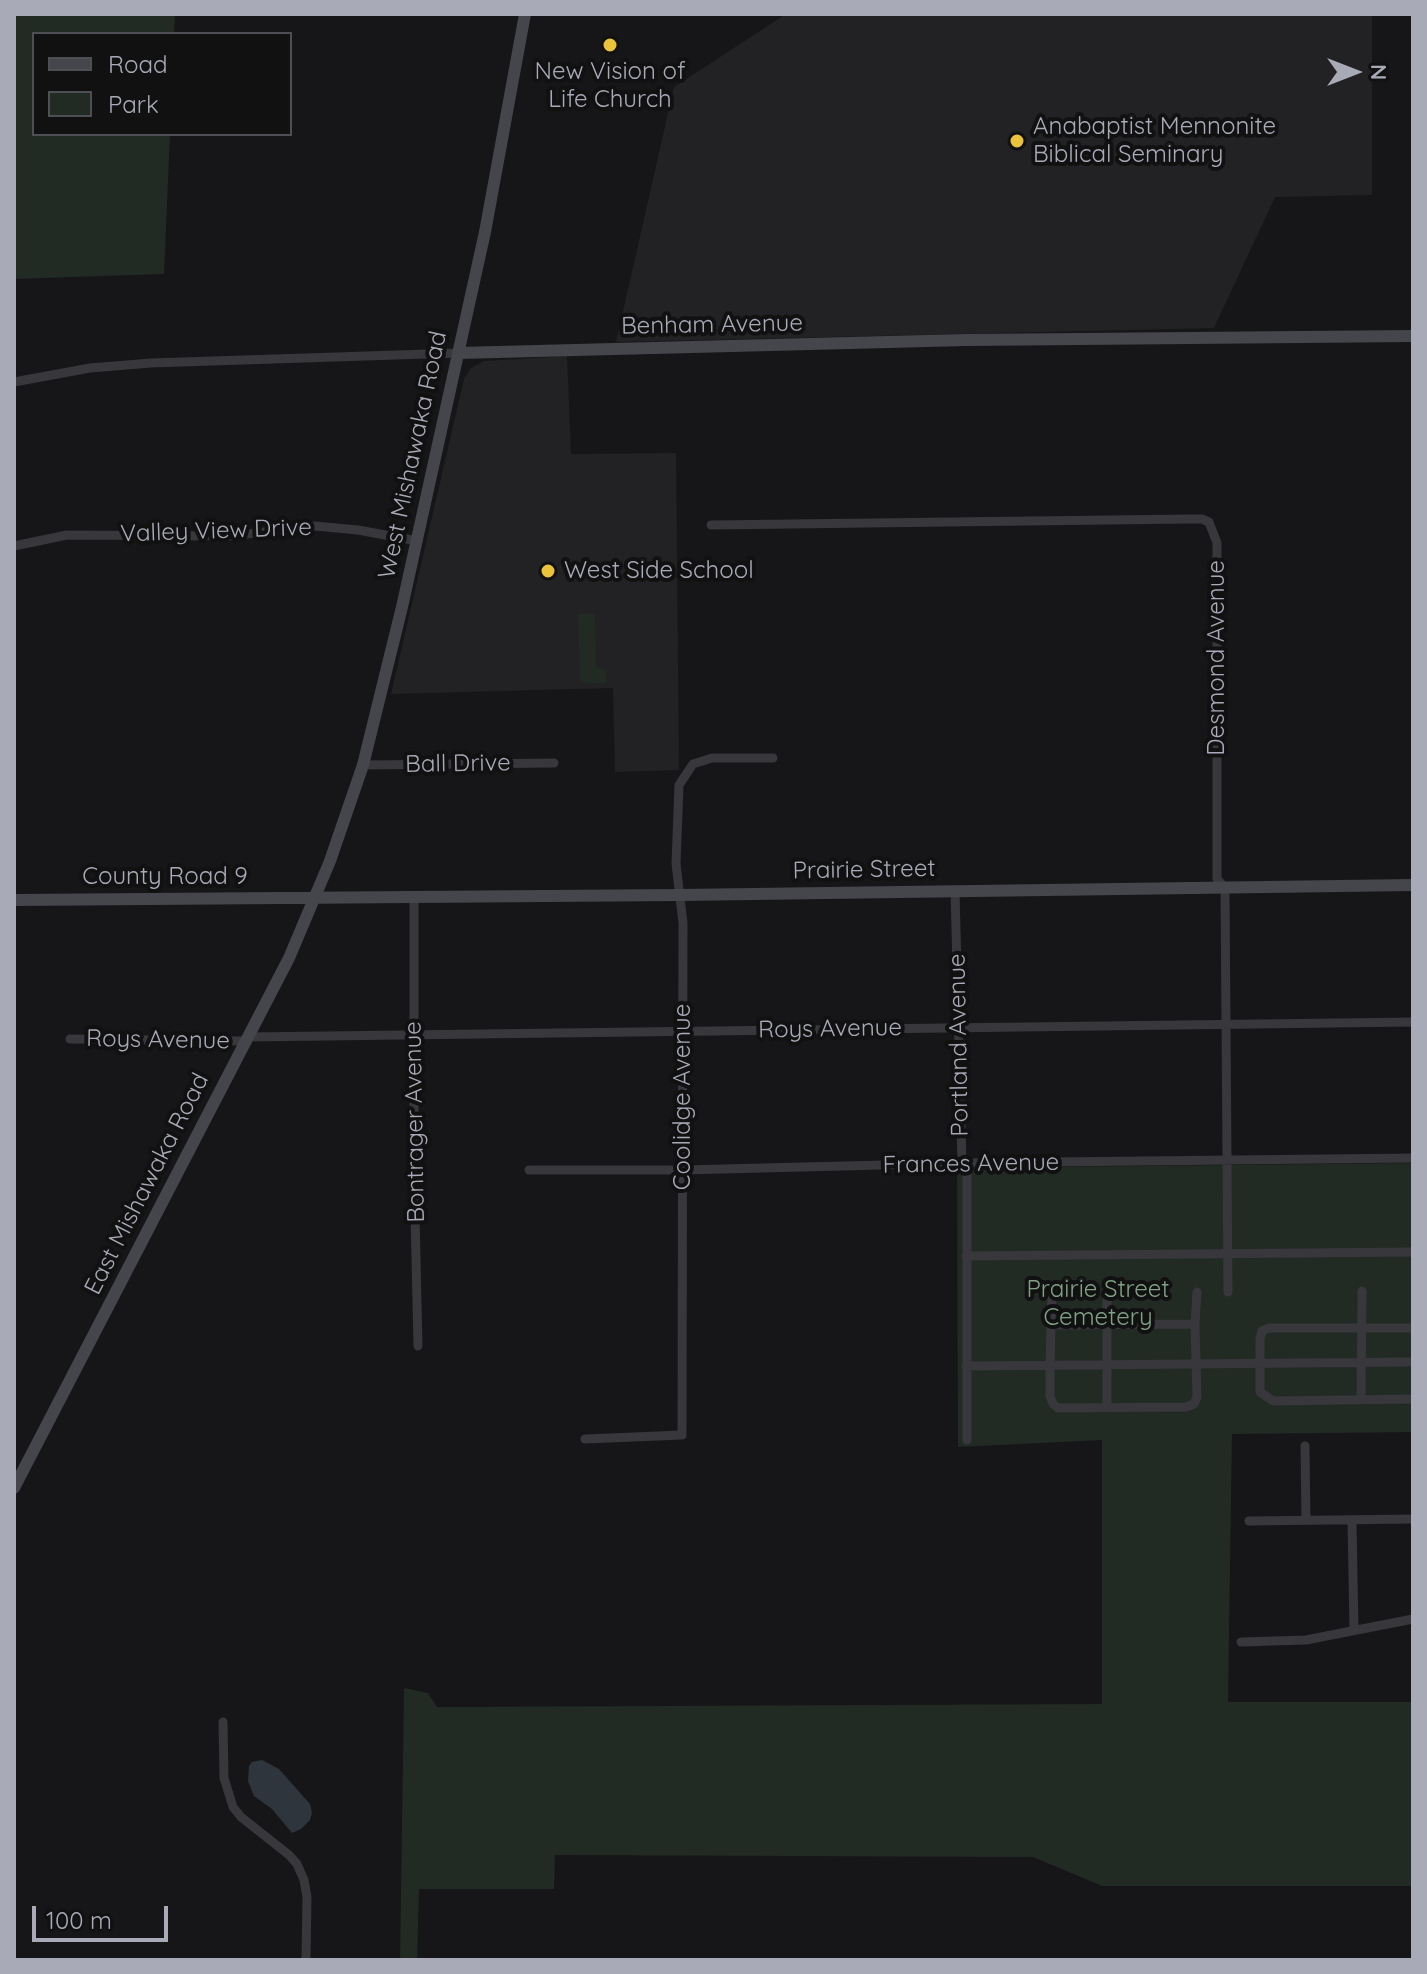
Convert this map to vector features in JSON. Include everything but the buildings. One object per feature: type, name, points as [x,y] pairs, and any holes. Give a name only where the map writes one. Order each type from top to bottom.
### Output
[{"type":"main road","name":"West Mishawaka Road","points":[[316,898],[363,765],[418,541],[506,128],[525,14]]},
{"type":"main road","name":"Benham Avenue","points":[[458,353],[966,340],[1413,336]]},
{"type":"main road","name":"Prairie Street","points":[[316,898],[1413,885]]},
{"type":"main road","name":"County Road 9","points":[[14,900],[316,898]]},
{"type":"main road","name":"East Mishawaka Road","points":[[14,1488],[298,941],[316,898]]},
{"type":"street","name":"Benham Avenue","points":[[14,382],[90,368],[140,363],[458,353]]},
{"type":"street","name":"Desmond Avenue","points":[[711,525],[1188,519],[1209,522],[1217,543],[1217,879],[1225,888],[1228,1292]]},
{"type":"street","name":"Valley View Drive","points":[[14,546],[67,535],[229,536],[315,526],[418,541]]},
{"type":"street","name":"Coolidge Avenue","points":[[585,1439],[682,1435],[683,923],[676,864],[679,785],[693,764],[712,758],[773,758]]},
{"type":"street","name":"Ball Drive","points":[[363,765],[554,763]]},
{"type":"street","name":"Portland Avenue","points":[[955,891],[962,1163],[967,1173],[967,1440]]},
{"type":"street","name":"Bontrager Avenue","points":[[414,897],[418,1346]]},
{"type":"street","name":"Roys Avenue","points":[[70,1039],[1413,1022]]},
{"type":"street","name":"Frances Avenue","points":[[529,1170],[1413,1158]]},
{"type":"street","points":[[966,1256],[1413,1252]]},
{"type":"street","points":[[1361,1399],[1362,1291]]},
{"type":"street","points":[[1052,1294],[1050,1366],[1053,1404],[1058,1408],[1186,1407],[1194,1404],[1197,1397],[1197,1292]]},
{"type":"street","points":[[1107,1294],[1107,1407]]},
{"type":"street","points":[[1051,1325],[1195,1324]]},
{"type":"street","points":[[1413,1328],[1269,1328],[1262,1331],[1260,1338],[1260,1392],[1273,1401],[1413,1399]]},
{"type":"street","points":[[966,1366],[1413,1362]]},
{"type":"street","points":[[1305,1446],[1306,1520]]},
{"type":"street","points":[[1249,1521],[1413,1519]]},
{"type":"street","points":[[1352,1521],[1354,1630]]},
{"type":"street","points":[[1241,1642],[1306,1640],[1413,1619]]},
{"type":"street","points":[[223,1722],[224,1778],[233,1807],[289,1855],[304,1880],[307,1897],[306,1960]]},
{"type":"shaded area","name":"Anabaptist Mennonite Biblical Seminary","points":[[786,14],[1372,14],[1372,195],[1275,197],[1214,328],[616,342],[674,87]]},
{"type":"shaded area","name":"West Side School","points":[[567,356],[571,454],[676,453],[679,770],[615,772],[613,688],[391,694],[464,379],[471,368],[484,361]]},
{"type":"shaded area","points":[[262,1760],[279,1769],[310,1804],[310,1820],[301,1829],[292,1833],[272,1809],[254,1796],[248,1781],[249,1766]]},
{"type":"green space","points":[[14,14],[175,14],[174,32],[32,32],[32,136],[170,136],[164,274],[14,279]]},
{"type":"green space","points":[[578,614],[595,614],[596,667],[606,670],[606,682],[603,684],[580,682]]},
{"type":"green space","name":"Prairie Street Cemetery","points":[[1413,1163],[1413,1432],[1232,1434],[1228,1702],[1413,1702],[1413,1886],[1102,1886],[1033,1857],[555,1855],[554,1889],[419,1889],[417,1960],[400,1960],[404,1688],[428,1693],[437,1707],[1102,1704],[1102,1440],[958,1447],[957,1168]]},
{"type":"place","name":"New Vision of Life Church","points":[[610,45]]},
{"type":"place","name":"Anabaptist Mennonite Biblical Seminary","points":[[1017,141]]},
{"type":"place","name":"West Side School","points":[[548,571]]}]
